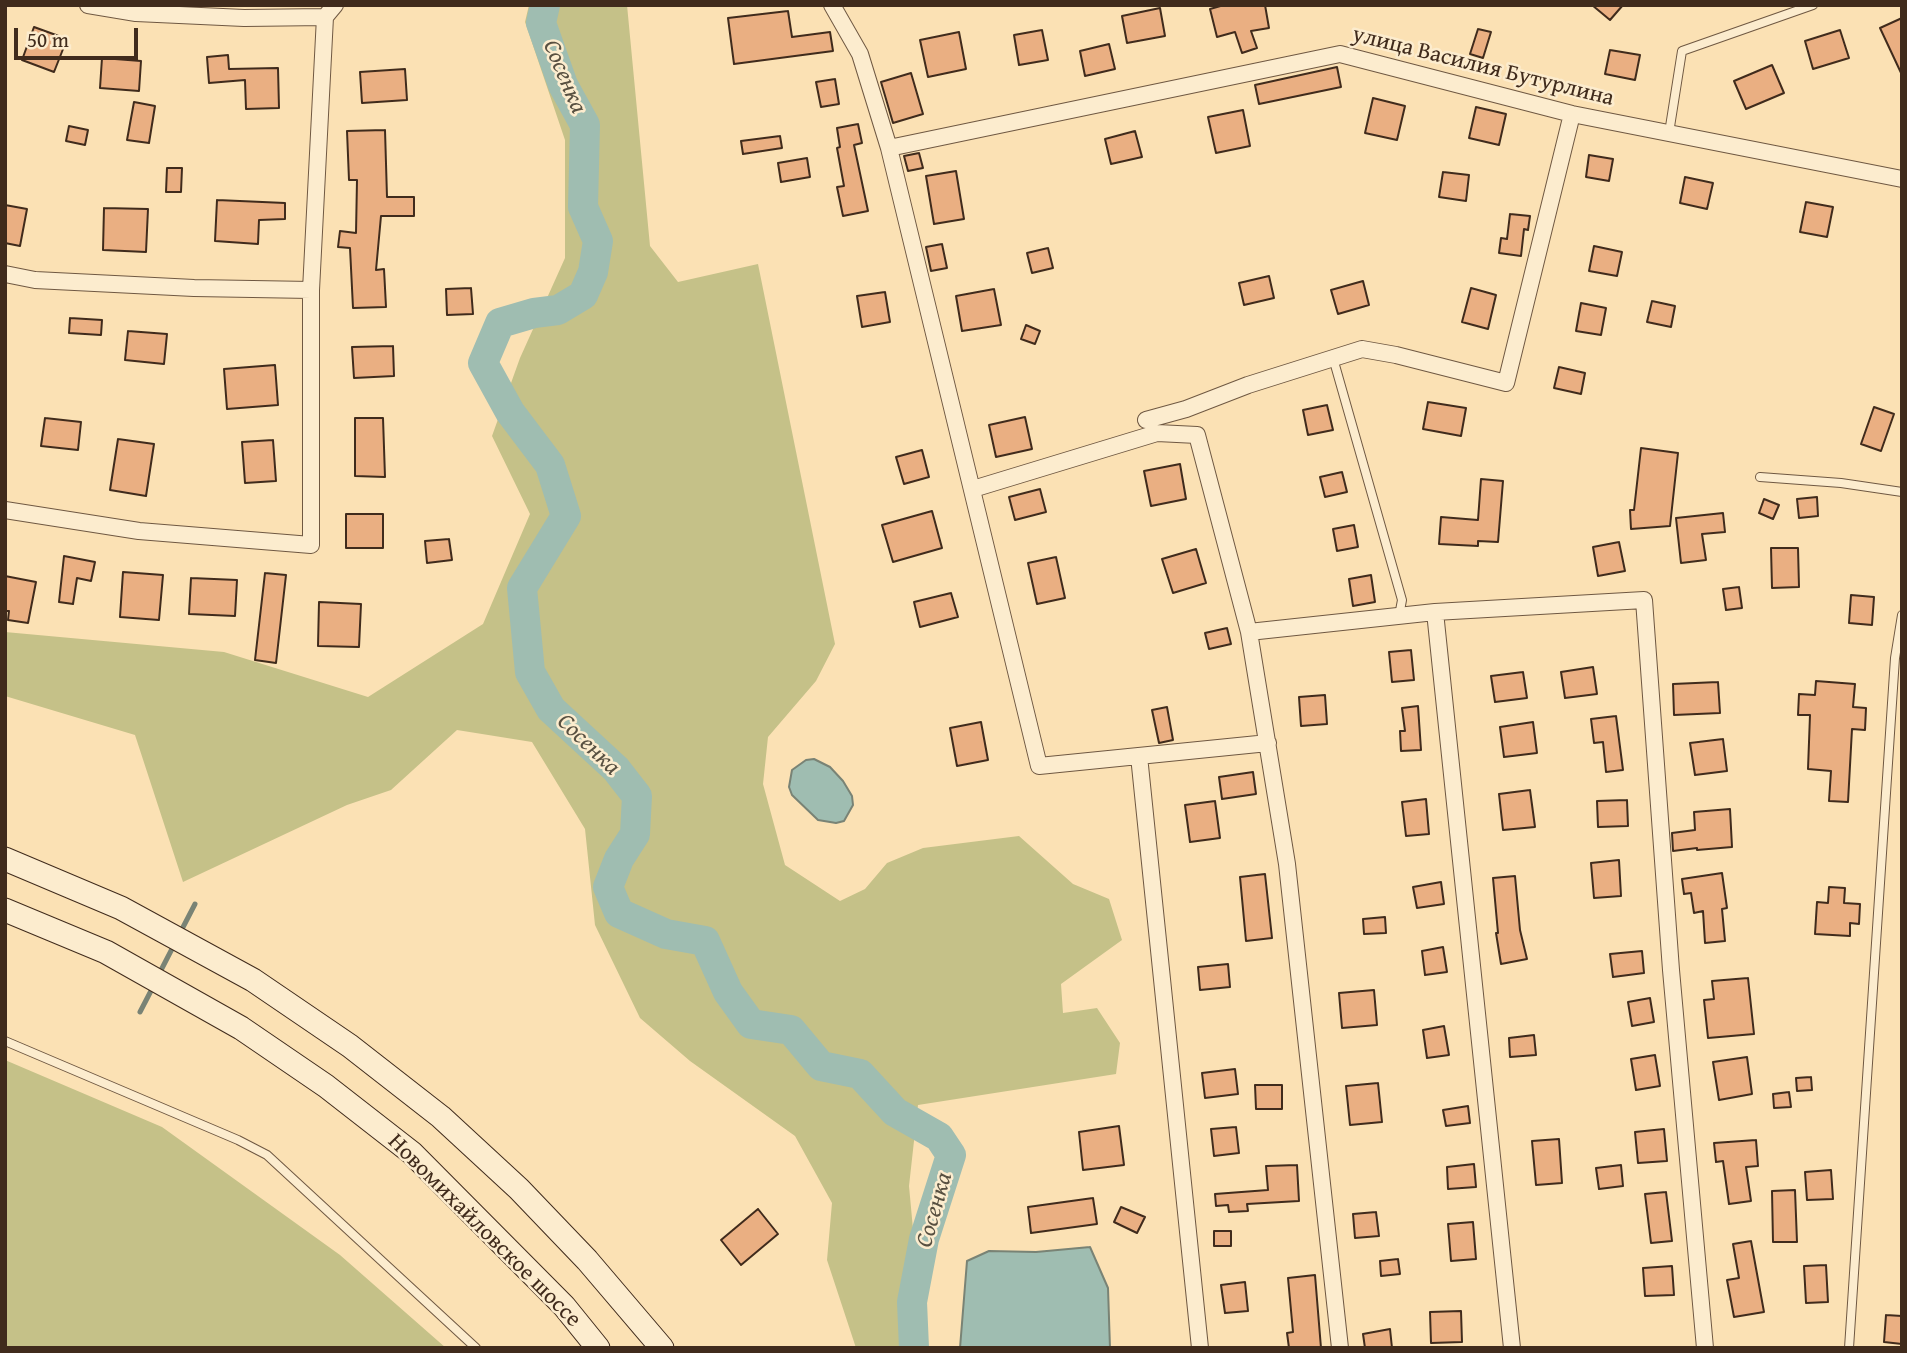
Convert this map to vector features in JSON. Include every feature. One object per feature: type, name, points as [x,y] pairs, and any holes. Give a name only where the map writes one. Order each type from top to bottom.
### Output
[{"type":"main road","name":"Новомихайловское шоссе","points":[[5,859],[133,914],[253,980],[350,1046],[441,1117],[519,1189],[587,1260],[662,1348]]},
{"type":"main road","name":"Новомихайловское шоссе","points":[[5,910],[106,952],[241,1028],[326,1086],[412,1153],[564,1306],[598,1348]]},
{"type":"street","points":[[5,510],[139,531],[311,545],[311,290],[330,11],[217,17],[136,13],[88,5]]},
{"type":"street","points":[[832,5],[860,54],[889,148],[1039,766],[1268,743]]},
{"type":"street","name":"улица Василия Бутурлина","points":[[889,148],[1340,54],[1572,114],[1902,178]]},
{"type":"street","points":[[1146,420],[1362,349],[1506,383],[1572,114]]},
{"type":"street","points":[[5,274],[34,281],[311,290]]},
{"type":"street","points":[[973,489],[1157,433],[1196,435],[1249,632],[1268,743],[1287,864],[1340,1348]]},
{"type":"street","points":[[1249,632],[1435,612],[1644,600],[1671,970],[1705,1348]]},
{"type":"street","points":[[1435,612],[1512,1348]]},
{"type":"street","points":[[1139,756],[1200,1348]]},
{"type":"lane","points":[[1669,133],[1682,51],[1813,5]]},
{"type":"lane","points":[[1334,358],[1402,600],[1399,616]]},
{"type":"lane","points":[[1760,477],[1842,483],[1902,492]]},
{"type":"lane","points":[[1849,1348],[1894,672],[1902,615]]},
{"type":"lane","points":[[5,1041],[238,1140],[267,1156],[476,1348]]},
{"type":"shaded area","points":[[529,5],[627,5],[650,246],[678,282],[758,264],[835,644],[816,681],[768,737],[763,784],[785,865],[840,901],[865,889],[887,863],[923,848],[1019,836],[1073,884],[1109,899],[1122,940],[1061,984],[1063,1013],[1097,1008],[1120,1043],[1116,1074],[918,1105],[909,1186],[924,1348],[856,1348],[827,1260],[832,1203],[795,1136],[690,1061],[640,1018],[595,925],[585,829],[532,742],[457,730],[391,790],[347,805],[183,882],[135,735],[5,696],[5,632],[224,652],[368,697],[483,624],[530,514],[492,436],[520,358],[565,258],[565,140],[525,22]]},
{"type":"shaded area","points":[[814,759],[830,767],[852,796],[853,805],[844,821],[836,823],[818,820],[792,795],[789,787],[792,770],[806,760]]},
{"type":"shaded area","points":[[5,1060],[162,1127],[340,1255],[446,1348],[5,1348]]},
{"type":"shaded area","points":[[1090,1247],[1108,1288],[1110,1348],[960,1348],[967,1261],[989,1251],[1036,1252]]},
{"type":"building","points":[[1224,5],[1265,5],[1269,28],[1251,31],[1257,48],[1242,53],[1235,32],[1217,37],[1210,9]]},
{"type":"building","points":[[1592,5],[1623,5],[1610,20]]},
{"type":"building","points":[[1160,8],[1165,36],[1127,43],[1122,16]]},
{"type":"building","points":[[788,11],[792,37],[830,32],[833,51],[734,64],[728,18]]},
{"type":"building","points":[[1902,18],[1902,75],[1880,28]]},
{"type":"building","points":[[34,27],[67,39],[54,72],[22,60]]},
{"type":"building","points":[[1478,29],[1491,32],[1483,58],[1470,54]]},
{"type":"building","points":[[1042,30],[1048,60],[1019,65],[1014,35]]},
{"type":"building","points":[[1840,30],[1849,58],[1813,69],[1805,41]]},
{"type":"building","points":[[959,32],[966,69],[928,77],[920,40]]},
{"type":"building","points":[[1109,44],[1115,69],[1085,76],[1080,51]]},
{"type":"building","points":[[1610,50],[1640,55],[1635,80],[1605,74]]},
{"type":"building","points":[[228,55],[229,69],[278,68],[279,108],[246,109],[245,80],[209,83],[207,57]]},
{"type":"building","points":[[102,58],[141,61],[139,91],[100,88]]},
{"type":"building","points":[[1772,65],[1784,93],[1746,109],[1734,81]]},
{"type":"building","points":[[1337,67],[1341,87],[1259,104],[1255,85]]},
{"type":"building","points":[[405,69],[407,100],[362,103],[360,72]]},
{"type":"building","points":[[911,73],[923,114],[893,123],[881,82]]},
{"type":"building","points":[[835,79],[839,104],[821,107],[816,82]]},
{"type":"building","points":[[1373,98],[1405,106],[1397,140],[1365,133]]},
{"type":"building","points":[[134,102],[155,106],[149,143],[127,140]]},
{"type":"building","points":[[1476,107],[1506,114],[1499,145],[1469,138]]},
{"type":"building","points":[[1243,110],[1250,146],[1216,153],[1208,117]]},
{"type":"building","points":[[858,124],[862,143],[854,145],[868,211],[843,216],[837,187],[844,186],[837,148],[840,147],[837,128]]},
{"type":"building","points":[[69,126],[88,130],[85,145],[66,141]]},
{"type":"building","points":[[385,130],[387,197],[414,197],[414,216],[381,216],[376,270],[384,269],[386,307],[353,308],[350,248],[338,247],[340,231],[356,233],[357,180],[349,180],[347,131]]},
{"type":"building","points":[[1135,131],[1142,157],[1111,164],[1105,139]]},
{"type":"building","points":[[780,136],[782,148],[743,154],[741,141]]},
{"type":"building","points":[[919,153],[923,168],[908,171],[904,156]]},
{"type":"building","points":[[1589,155],[1613,159],[1609,181],[1586,177]]},
{"type":"building","points":[[807,158],[810,177],[781,182],[778,163]]},
{"type":"building","points":[[167,168],[182,168],[181,192],[166,192]]},
{"type":"building","points":[[956,171],[964,219],[934,224],[926,176]]},
{"type":"building","points":[[1443,172],[1469,175],[1466,201],[1439,197]]},
{"type":"building","points":[[1685,177],[1713,183],[1707,209],[1680,203]]},
{"type":"building","points":[[217,200],[285,203],[285,219],[259,220],[258,244],[215,241]]},
{"type":"building","points":[[1806,202],[1833,207],[1827,237],[1800,232]]},
{"type":"building","points":[[5,205],[27,209],[20,246],[5,243]]},
{"type":"building","points":[[104,208],[148,209],[146,252],[103,250]]},
{"type":"building","points":[[1510,214],[1530,216],[1528,230],[1524,229],[1521,256],[1499,253],[1501,238],[1507,239]]},
{"type":"building","points":[[942,244],[947,268],[931,271],[926,247]]},
{"type":"building","points":[[1594,246],[1622,252],[1617,276],[1589,271]]},
{"type":"building","points":[[1048,248],[1053,268],[1032,273],[1027,253]]},
{"type":"building","points":[[1269,276],[1274,298],[1244,305],[1239,283]]},
{"type":"building","points":[[1363,281],[1369,305],[1338,314],[1331,290]]},
{"type":"building","points":[[471,288],[473,314],[447,315],[446,289]]},
{"type":"building","points":[[1471,288],[1496,295],[1488,329],[1462,322]]},
{"type":"building","points":[[994,289],[1001,325],[962,331],[956,296]]},
{"type":"building","points":[[885,292],[890,322],[862,327],[857,296]]},
{"type":"building","points":[[1652,301],[1675,306],[1671,327],[1647,322]]},
{"type":"building","points":[[1581,303],[1606,308],[1601,335],[1576,331]]},
{"type":"building","points":[[70,318],[102,320],[101,335],[69,333]]},
{"type":"building","points":[[1026,325],[1040,331],[1035,344],[1021,339]]},
{"type":"building","points":[[128,331],[167,334],[164,364],[125,360]]},
{"type":"building","points":[[393,346],[394,376],[354,378],[352,347]]},
{"type":"building","points":[[275,365],[278,405],[227,409],[224,369]]},
{"type":"building","points":[[1559,367],[1585,373],[1581,394],[1554,388]]},
{"type":"building","points":[[1428,402],[1466,408],[1461,436],[1423,429]]},
{"type":"building","points":[[1327,405],[1333,430],[1308,435],[1303,410]]},
{"type":"building","points":[[1874,407],[1894,414],[1881,451],[1861,444]]},
{"type":"building","points":[[1025,417],[1032,449],[996,457],[989,425]]},
{"type":"building","points":[[45,418],[81,422],[78,450],[41,446]]},
{"type":"building","points":[[355,418],[383,418],[385,477],[355,476]]},
{"type":"building","points":[[118,439],[154,444],[146,496],[110,490]]},
{"type":"building","points":[[273,440],[276,481],[245,483],[242,442]]},
{"type":"building","points":[[1641,448],[1678,453],[1670,526],[1631,529],[1630,510],[1634,510]]},
{"type":"building","points":[[922,450],[929,477],[904,484],[896,457]]},
{"type":"building","points":[[1180,464],[1186,499],[1151,506],[1144,471]]},
{"type":"building","points":[[1342,472],[1347,492],[1325,497],[1320,477]]},
{"type":"building","points":[[1481,479],[1503,481],[1498,542],[1478,541],[1478,546],[1439,544],[1441,517],[1478,520]]},
{"type":"building","points":[[1040,489],[1046,512],[1015,520],[1009,497]]},
{"type":"building","points":[[1817,497],[1818,516],[1799,518],[1797,499]]},
{"type":"building","points":[[1764,499],[1779,505],[1773,519],[1759,513]]},
{"type":"building","points":[[932,511],[942,548],[893,562],[882,525]]},
{"type":"building","points":[[1723,513],[1725,532],[1702,534],[1706,560],[1681,563],[1676,518]]},
{"type":"building","points":[[346,514],[383,514],[383,548],[346,548]]},
{"type":"building","points":[[1354,525],[1358,547],[1337,551],[1333,529]]},
{"type":"building","points":[[449,539],[452,560],[427,563],[425,541]]},
{"type":"building","points":[[1619,542],[1625,571],[1598,576],[1593,547]]},
{"type":"building","points":[[1771,548],[1798,548],[1799,587],[1772,588]]},
{"type":"building","points":[[1196,549],[1206,583],[1173,593],[1162,559]]},
{"type":"building","points":[[64,556],[95,562],[91,581],[77,578],[73,604],[59,602]]},
{"type":"building","points":[[1056,557],[1065,598],[1037,604],[1028,563]]},
{"type":"building","points":[[123,572],[163,575],[159,620],[120,617]]},
{"type":"building","points":[[265,573],[286,575],[276,663],[255,660]]},
{"type":"building","points":[[1371,575],[1375,602],[1353,606],[1349,579]]},
{"type":"building","points":[[5,576],[36,582],[28,623],[8,620],[9,611],[5,611]]},
{"type":"building","points":[[191,578],[237,580],[235,616],[189,614]]},
{"type":"building","points":[[1739,587],[1742,608],[1726,610],[1723,589]]},
{"type":"building","points":[[951,593],[958,617],[920,627],[914,602]]},
{"type":"building","points":[[1851,595],[1874,597],[1872,625],[1849,623]]},
{"type":"building","points":[[319,602],[361,604],[359,647],[318,646]]},
{"type":"building","points":[[1227,628],[1231,644],[1209,649],[1205,633]]},
{"type":"building","points":[[1411,650],[1414,680],[1392,682],[1389,652]]},
{"type":"building","points":[[1593,667],[1597,694],[1565,698],[1561,672]]},
{"type":"building","points":[[1523,672],[1527,698],[1495,702],[1491,676]]},
{"type":"building","points":[[1816,681],[1855,684],[1853,707],[1866,708],[1865,730],[1852,729],[1848,802],[1829,801],[1831,771],[1808,769],[1810,715],[1798,715],[1799,694],[1815,695]]},
{"type":"building","points":[[1718,682],[1720,713],[1674,715],[1673,684]]},
{"type":"building","points":[[1325,695],[1327,724],[1301,726],[1299,697]]},
{"type":"building","points":[[1418,706],[1421,750],[1401,751],[1400,731],[1405,731],[1402,708]]},
{"type":"building","points":[[1167,707],[1173,740],[1159,743],[1152,710]]},
{"type":"building","points":[[1616,716],[1623,770],[1606,772],[1603,742],[1594,743],[1591,719]]},
{"type":"building","points":[[981,722],[988,760],[957,766],[950,728]]},
{"type":"building","points":[[1533,722],[1537,753],[1504,757],[1500,727]]},
{"type":"building","points":[[1723,739],[1727,771],[1695,775],[1690,743]]},
{"type":"building","points":[[1253,772],[1256,794],[1222,799],[1219,777]]},
{"type":"building","points":[[1530,790],[1535,827],[1503,830],[1499,794]]},
{"type":"building","points":[[1426,799],[1429,834],[1406,836],[1402,802]]},
{"type":"building","points":[[1627,800],[1628,826],[1598,827],[1597,801]]},
{"type":"building","points":[[1215,801],[1220,838],[1190,842],[1185,805]]},
{"type":"building","points":[[1730,809],[1732,847],[1673,851],[1672,833],[1695,830],[1694,812]]},
{"type":"building","points":[[1619,860],[1621,896],[1594,898],[1591,863]]},
{"type":"building","points":[[1722,873],[1727,908],[1722,909],[1725,941],[1705,943],[1703,911],[1694,913],[1691,893],[1684,894],[1682,879]]},
{"type":"building","points":[[1265,874],[1272,938],[1246,941],[1240,877]]},
{"type":"building","points":[[1515,876],[1520,930],[1527,959],[1501,964],[1496,933],[1493,878]]},
{"type":"building","points":[[1441,882],[1444,904],[1417,908],[1413,887]]},
{"type":"building","points":[[1829,887],[1845,888],[1844,903],[1860,904],[1859,924],[1850,923],[1850,936],[1815,934],[1817,902],[1828,903]]},
{"type":"building","points":[[1385,917],[1386,933],[1364,934],[1363,919]]},
{"type":"building","points":[[1443,947],[1447,972],[1425,975],[1422,951]]},
{"type":"building","points":[[1642,951],[1644,973],[1613,977],[1610,954]]},
{"type":"building","points":[[1228,964],[1230,987],[1200,990],[1198,967]]},
{"type":"building","points":[[1748,978],[1754,1034],[1708,1038],[1704,1000],[1714,999],[1712,981]]},
{"type":"building","points":[[1374,990],[1377,1025],[1342,1028],[1339,993]]},
{"type":"building","points":[[1650,998],[1654,1022],[1632,1026],[1628,1002]]},
{"type":"building","points":[[1444,1026],[1449,1055],[1427,1058],[1423,1030]]},
{"type":"building","points":[[1534,1035],[1536,1055],[1510,1057],[1509,1038]]},
{"type":"building","points":[[1655,1055],[1660,1086],[1636,1090],[1631,1059]]},
{"type":"building","points":[[1747,1057],[1752,1094],[1719,1100],[1713,1062]]},
{"type":"building","points":[[1235,1069],[1238,1094],[1205,1098],[1202,1073]]},
{"type":"building","points":[[1811,1077],[1812,1090],[1797,1091],[1796,1078]]},
{"type":"building","points":[[1378,1083],[1382,1122],[1350,1125],[1346,1086]]},
{"type":"building","points":[[1255,1085],[1282,1085],[1282,1109],[1256,1109]]},
{"type":"building","points":[[1789,1092],[1791,1107],[1774,1108],[1773,1094]]},
{"type":"building","points":[[1468,1106],[1470,1123],[1446,1126],[1443,1110]]},
{"type":"building","points":[[1119,1126],[1124,1165],[1083,1170],[1079,1132]]},
{"type":"building","points":[[1236,1127],[1239,1153],[1214,1156],[1211,1129]]},
{"type":"building","points":[[1664,1129],[1667,1161],[1638,1163],[1635,1132]]},
{"type":"building","points":[[1559,1139],[1562,1183],[1536,1185],[1532,1141]]},
{"type":"building","points":[[1756,1140],[1758,1166],[1746,1167],[1751,1201],[1729,1204],[1723,1161],[1716,1162],[1714,1143]]},
{"type":"building","points":[[1474,1164],[1476,1187],[1448,1189],[1447,1167]]},
{"type":"building","points":[[1297,1165],[1299,1201],[1247,1204],[1248,1211],[1229,1212],[1228,1205],[1216,1206],[1215,1194],[1268,1190],[1266,1166]]},
{"type":"building","points":[[1621,1165],[1623,1186],[1599,1189],[1596,1168]]},
{"type":"building","points":[[1831,1170],[1833,1199],[1807,1200],[1805,1172]]},
{"type":"building","points":[[1795,1190],[1797,1242],[1773,1242],[1772,1191]]},
{"type":"building","points":[[1666,1192],[1672,1241],[1651,1243],[1645,1194]]},
{"type":"building","points":[[1093,1198],[1097,1224],[1031,1233],[1028,1207]]},
{"type":"building","points":[[1121,1207],[1145,1217],[1137,1233],[1114,1222]]},
{"type":"building","points":[[758,1209],[778,1234],[741,1265],[721,1240]]},
{"type":"building","points":[[1376,1212],[1379,1236],[1355,1238],[1353,1214]]},
{"type":"building","points":[[1473,1222],[1476,1259],[1451,1261],[1448,1224]]},
{"type":"building","points":[[1214,1231],[1231,1231],[1231,1246],[1214,1246]]},
{"type":"building","points":[[1751,1241],[1764,1312],[1734,1317],[1727,1280],[1739,1278],[1733,1244]]},
{"type":"building","points":[[1398,1259],[1400,1274],[1381,1276],[1380,1261]]},
{"type":"building","points":[[1826,1265],[1828,1302],[1806,1303],[1804,1266]]},
{"type":"building","points":[[1672,1266],[1674,1295],[1645,1296],[1643,1268]]},
{"type":"building","points":[[1315,1275],[1321,1348],[1289,1348],[1287,1333],[1293,1332],[1288,1278]]},
{"type":"building","points":[[1245,1282],[1248,1311],[1225,1313],[1221,1285]]},
{"type":"building","points":[[1461,1311],[1462,1342],[1431,1343],[1430,1312]]},
{"type":"building","points":[[1886,1315],[1902,1316],[1902,1344],[1884,1342]]},
{"type":"building","points":[[1390,1329],[1392,1348],[1365,1348],[1363,1334]]},
{"type":"waterway","name":"Сосенка","points":[[545,5],[541,23],[563,85],[585,125],[583,207],[598,241],[593,272],[583,295],[558,310],[534,313],[500,323],[483,363],[510,412],[550,465],[566,516],[522,588],[530,672],[551,709],[616,769],[637,796],[635,834],[619,859],[608,887],[619,913],[666,934],[705,941],[728,992],[751,1024],[791,1030],[821,1066],[860,1074],[895,1112],[939,1137],[951,1155],[924,1239],[912,1302],[914,1348]]},
{"type":"waterway","points":[[180,933],[195,904]]},
{"type":"waterway","points":[[158,976],[174,945]]},
{"type":"waterway","points":[[140,1012],[154,985]]}]
